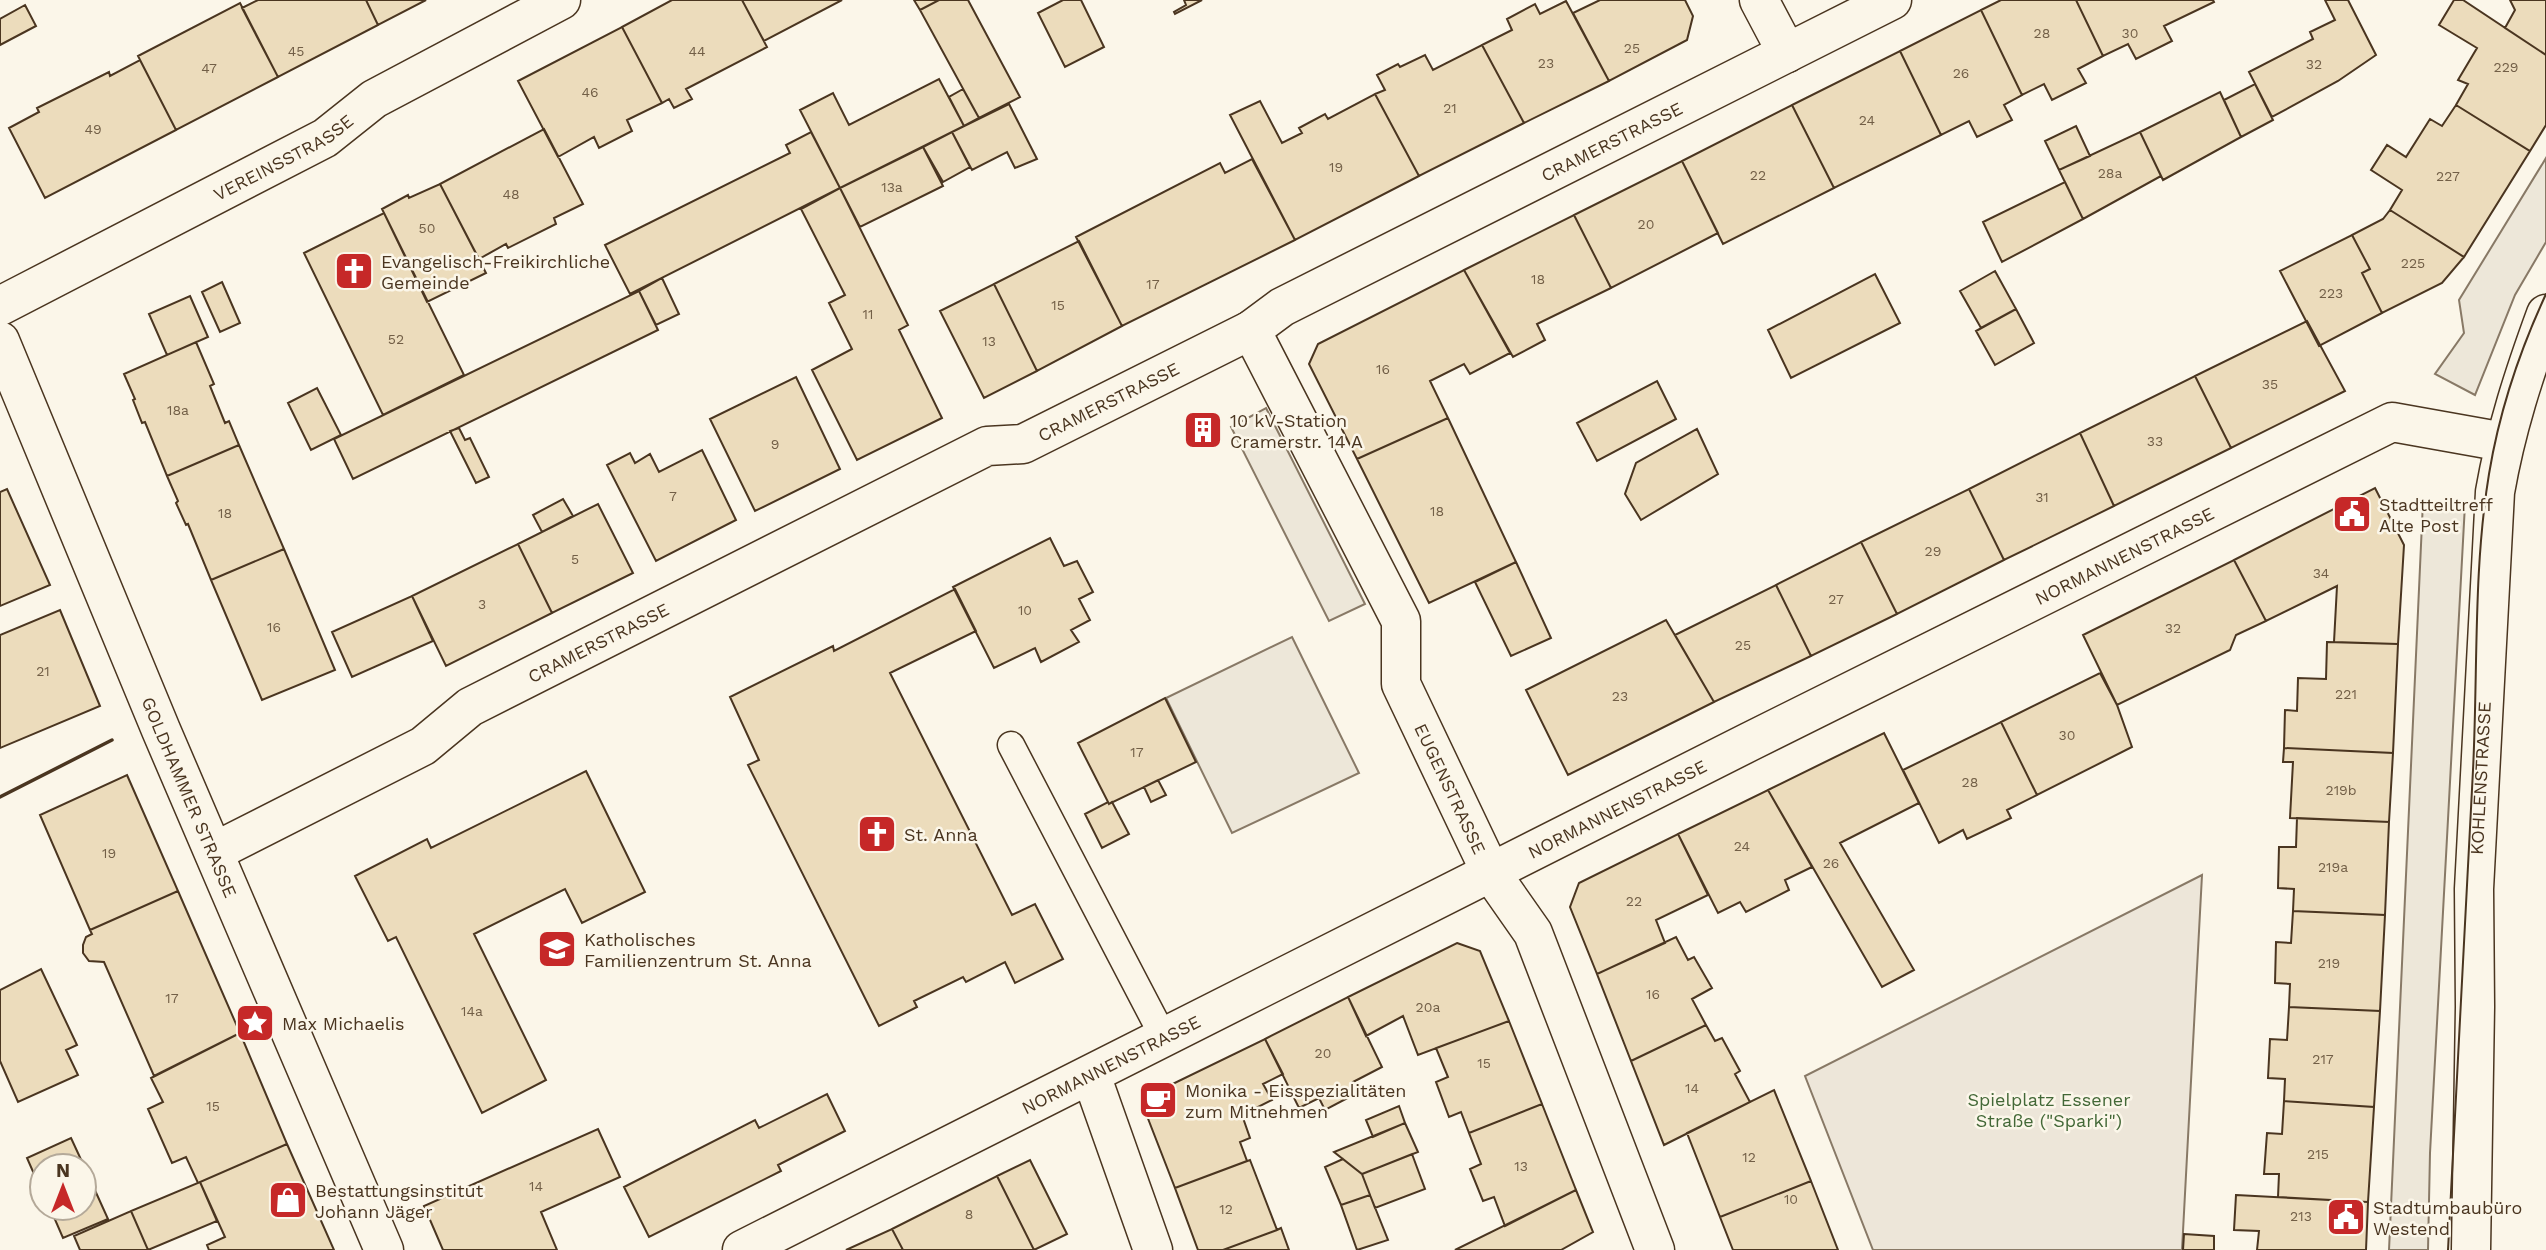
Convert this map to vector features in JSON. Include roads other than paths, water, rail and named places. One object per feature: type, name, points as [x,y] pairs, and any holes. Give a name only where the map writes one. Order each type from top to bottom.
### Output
[{"type":"street","name":"VEREINSSTRASSE","points":[[0,306],[325,138],[374,99],[561,0]]},
{"type":"street","points":[[1759,0],[1787,52]]},
{"type":"street","name":"CRAMERSTRASSE","points":[[214,852],[423,746],[470,707],[987,446],[1023,444],[1251,330],[1282,307],[1892,0]]},
{"type":"street","name":"KOHLENSTRASSE","points":[[2471,1250],[2474,889],[2495,492],[2504,442],[2521,381],[2546,314]]},
{"type":"street","name":"EUGENSTRASSE","points":[[1251,330],[1401,621],[1401,684],[1491,873],[1533,933],[1655,1250]]},
{"type":"street","name":"GOLDHAMMER STRASSE","points":[[0,341],[161,730],[384,1250]]},
{"type":"street","name":"NORMANNENSTRASSE","points":[[741,1250],[1749,742],[2392,422],[2504,442]]},
{"type":"street","points":[[1091,1075],[1153,1250]]},
{"type":"lane","points":[[1011,745],[1164,1038]]},
{"type":"tram line","points":[[2448,1250],[2473,770],[2480,547],[2493,451],[2519,359],[2546,294]]},
{"type":"place","name":"Evangelisch-Freikirchliche Gemeinde","points":[[354,271]]},
{"type":"place","name":"10 kV-Station Cramerstr. 14 A","points":[[1203,430]]},
{"type":"place","name":"Stadtteiltreff Alte Post","points":[[2352,514]]},
{"type":"place","name":"St. Anna","points":[[877,834]]},
{"type":"place","name":"Katholisches Familienzentrum St. Anna","points":[[557,949]]},
{"type":"place","name":"Max Michaelis","points":[[255,1023]]},
{"type":"place","name":"Monika - Eisspezialitäten zum Mitnehmen","points":[[1158,1100]]},
{"type":"place","name":"Bestattungsinstitut Johann Jäger","points":[[288,1200]]},
{"type":"place","name":"Stadtumbaubüro Westend","points":[[2346,1217]]},
{"type":"park label","name":"Spielplatz Essener Straße (\"Sparki\")","points":[[2049,1109]]}]
